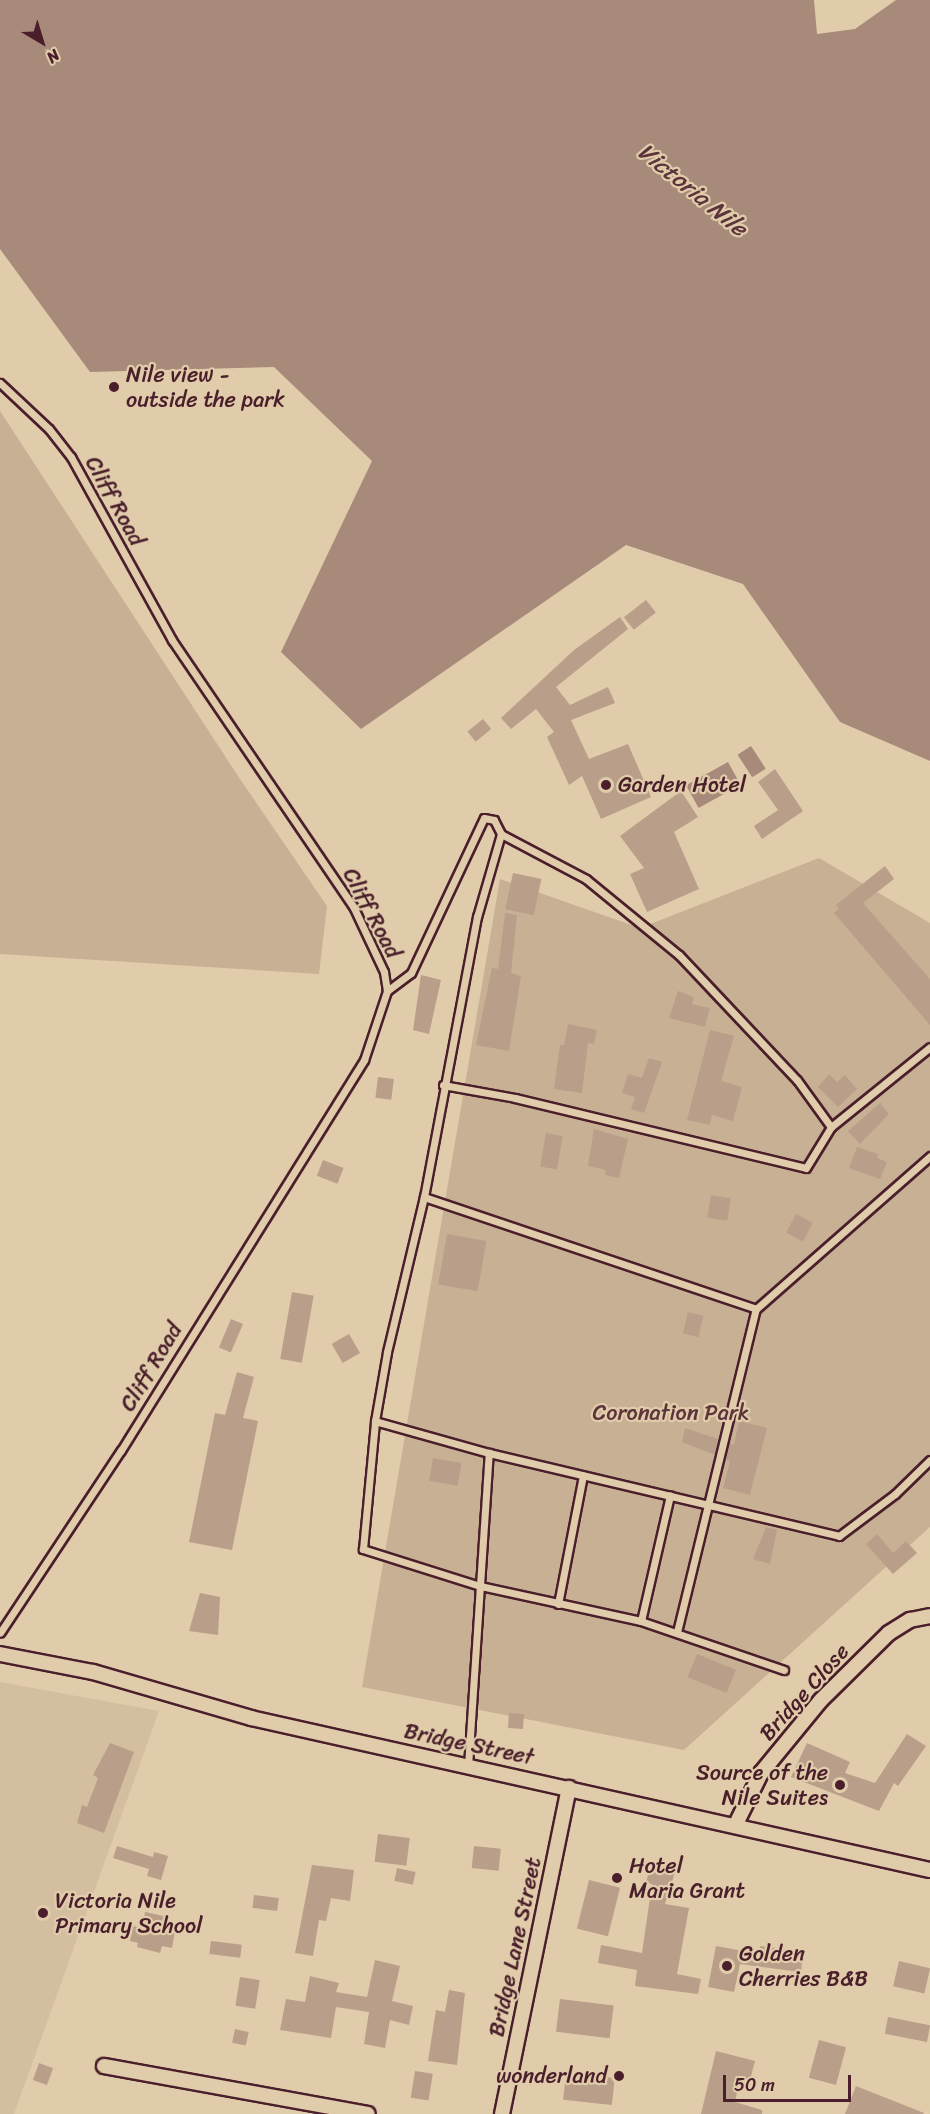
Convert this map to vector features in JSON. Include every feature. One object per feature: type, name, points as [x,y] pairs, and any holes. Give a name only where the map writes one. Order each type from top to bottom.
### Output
[{"type":"street","name":"Bridge Close","points":[[736,1824],[761,1773],[821,1700],[889,1633],[910,1620],[930,1616]]},
{"type":"street","name":"Bridge Street","points":[[0,1654],[93,1671],[251,1718],[736,1824],[930,1870]]},
{"type":"street","name":"Bridge Lane Street","points":[[502,2114],[569,1788]]},
{"type":"street","points":[[104,2066],[368,2114]]},
{"type":"lane","name":"Cliff Road","points":[[0,383],[49,429],[71,457],[172,640],[353,906],[384,972],[387,991],[364,1060],[121,1450],[0,1633]]},
{"type":"lane","points":[[387,991],[411,973],[484,818],[494,820],[501,834],[586,879],[679,955],[797,1080],[831,1127]]},
{"type":"lane","points":[[501,834],[477,917],[443,1085],[424,1197],[387,1352],[375,1421],[363,1550],[480,1586],[641,1621],[784,1670]]},
{"type":"lane","points":[[443,1085],[515,1098],[806,1168],[831,1127],[930,1047]]},
{"type":"lane","points":[[677,1632],[756,1309],[930,1156]]},
{"type":"lane","points":[[424,1197],[756,1309]]},
{"type":"lane","points":[[375,1421],[489,1453],[839,1536],[895,1494],[930,1460]]},
{"type":"lane","points":[[468,1766],[489,1453]]},
{"type":"lane","points":[[558,1604],[583,1475]]},
{"type":"lane","points":[[641,1621],[670,1495]]},
{"type":"shaded area","name":"Victoria Nile Primary School","points":[[0,1682],[159,1711],[14,2114],[0,2114]]},
{"type":"green space","points":[[0,411],[240,779],[327,906],[319,974],[0,954]]},
{"type":"green space","name":"Coronation Park","points":[[819,858],[930,923],[930,1527],[684,1750],[362,1687],[500,879],[640,928]]},
{"type":"water","name":"Victoria Nile","points":[[0,0],[814,0],[817,34],[855,29],[896,0],[930,0],[930,761],[840,722],[743,584],[626,545],[361,729],[281,652],[372,461],[274,367],[90,372],[0,249]]},
{"type":"water","points":[[751,746],[766,769],[752,777],[738,755]]},
{"type":"water","points":[[728,762],[741,785],[699,808],[686,785]]},
{"type":"building","points":[[646,600],[656,613],[634,630],[624,617]]},
{"type":"building","points":[[620,617],[628,629],[556,687],[570,705],[608,687],[615,703],[571,720],[589,759],[628,744],[651,797],[601,819],[582,776],[569,785],[547,737],[554,732],[536,709],[511,729],[501,718],[574,650]]},
{"type":"building","points":[[483,719],[491,729],[476,742],[467,732]]},
{"type":"building","points":[[775,769],[803,811],[762,839],[754,826],[778,810],[758,782]]},
{"type":"building","points":[[681,791],[698,817],[674,832],[699,889],[647,912],[630,874],[644,868],[620,836]]},
{"type":"building","points":[[885,866],[894,879],[863,903],[930,979],[930,1025],[834,913],[839,909],[836,905]]},
{"type":"building","points":[[513,873],[541,879],[534,915],[505,909]]},
{"type":"building","points":[[505,913],[517,915],[511,973],[521,976],[509,1051],[476,1045],[492,968],[498,969]]},
{"type":"building","points":[[421,975],[441,980],[429,1034],[413,1030]]},
{"type":"building","points":[[678,991],[694,997],[692,1004],[710,1008],[705,1027],[669,1018]]},
{"type":"building","points":[[568,1024],[597,1030],[594,1044],[588,1043],[582,1093],[554,1089],[560,1045],[564,1045]]},
{"type":"building","points":[[710,1030],[734,1036],[721,1081],[742,1087],[733,1121],[712,1115],[710,1125],[687,1120]]},
{"type":"building","points":[[649,1058],[662,1062],[644,1113],[631,1109],[635,1097],[622,1093],[628,1074],[642,1078]]},
{"type":"building","points":[[829,1074],[837,1082],[845,1075],[857,1089],[838,1107],[818,1087]]},
{"type":"building","points":[[378,1077],[394,1079],[391,1100],[375,1098]]},
{"type":"building","points":[[880,1103],[889,1114],[860,1144],[848,1131]]},
{"type":"building","points":[[594,1129],[628,1139],[619,1178],[605,1175],[606,1170],[588,1166]]},
{"type":"building","points":[[546,1133],[563,1136],[557,1169],[540,1166]]},
{"type":"building","points":[[857,1147],[878,1154],[877,1158],[887,1162],[880,1179],[849,1168]]},
{"type":"building","points":[[323,1160],[344,1168],[337,1184],[317,1176]]},
{"type":"building","points":[[711,1195],[731,1198],[727,1221],[707,1218]]},
{"type":"building","points":[[796,1214],[813,1223],[803,1241],[786,1233]]},
{"type":"building","points":[[447,1234],[486,1241],[478,1291],[438,1284]]},
{"type":"building","points":[[292,1292],[314,1296],[302,1363],[280,1359]]},
{"type":"building","points":[[688,1312],[704,1316],[698,1337],[683,1333]]},
{"type":"building","points":[[231,1319],[243,1324],[231,1353],[219,1348]]},
{"type":"building","points":[[349,1334],[360,1353],[343,1363],[332,1344]]},
{"type":"building","points":[[237,1372],[254,1377],[243,1418],[258,1421],[232,1550],[189,1542],[215,1413],[225,1415]]},
{"type":"building","points":[[739,1421],[767,1428],[750,1495],[723,1488],[730,1461],[725,1459],[729,1443],[734,1445]]},
{"type":"building","points":[[685,1428],[718,1439],[715,1455],[682,1442]]},
{"type":"building","points":[[433,1458],[462,1463],[458,1486],[429,1481]]},
{"type":"building","points":[[766,1527],[777,1530],[770,1564],[753,1559]]},
{"type":"building","points":[[877,1534],[893,1553],[906,1541],[917,1553],[893,1574],[866,1544]]},
{"type":"building","points":[[200,1593],[220,1597],[218,1635],[189,1631]]},
{"type":"building","points":[[697,1654],[736,1670],[727,1693],[688,1677]]},
{"type":"building","points":[[509,1713],[524,1714],[523,1729],[508,1728]]},
{"type":"building","points":[[907,1734],[926,1746],[898,1786],[894,1783],[879,1811],[791,1777],[807,1743],[850,1762],[845,1773],[875,1783]]},
{"type":"building","points":[[110,1743],[134,1752],[104,1833],[77,1823],[82,1805],[87,1807],[98,1778],[93,1775]]},
{"type":"building","points":[[378,1834],[410,1838],[406,1866],[375,1862]]},
{"type":"building","points":[[117,1846],[153,1857],[154,1852],[168,1856],[161,1880],[147,1876],[149,1869],[113,1858]]},
{"type":"building","points":[[474,1846],[501,1849],[499,1871],[472,1868]]},
{"type":"building","points":[[652,1862],[676,1869],[665,1904],[689,1908],[677,1974],[701,1979],[698,1994],[635,1986],[637,1970],[598,1963],[601,1945],[642,1953],[652,1884],[646,1882]]},
{"type":"building","points":[[312,1865],[354,1870],[350,1901],[331,1898],[326,1921],[319,1920],[313,1956],[295,1953]]},
{"type":"building","points":[[397,1868],[416,1872],[413,1885],[394,1881]]},
{"type":"building","points":[[589,1880],[620,1888],[608,1936],[577,1929]]},
{"type":"building","points":[[254,1895],[279,1898],[277,1911],[252,1908]]},
{"type":"building","points":[[145,1912],[168,1917],[166,1929],[175,1931],[172,1948],[162,1946],[160,1953],[137,1947],[138,1943],[130,1941],[133,1926],[142,1928]]},
{"type":"building","points":[[211,1941],[242,1945],[240,1958],[209,1954]]},
{"type":"building","points":[[716,1946],[759,1954],[760,1946],[803,1951],[801,1972],[740,1964],[734,1992],[708,1987]]},
{"type":"building","points":[[375,1960],[400,1966],[392,2001],[413,2006],[409,2025],[390,2020],[385,2048],[364,2044],[369,2012],[336,2007],[331,2038],[280,2030],[286,1999],[305,2002],[310,1976],[339,1983],[336,1992],[367,1997]]},
{"type":"building","points":[[899,1961],[930,1968],[924,1994],[893,1986]]},
{"type":"building","points":[[240,1977],[260,1980],[255,2009],[235,2006]]},
{"type":"building","points":[[449,1990],[465,1993],[457,2065],[428,2061],[436,2010],[445,2012]]},
{"type":"building","points":[[560,1999],[614,2006],[610,2038],[556,2032]]},
{"type":"building","points":[[888,2017],[930,2025],[927,2042],[885,2034]]},
{"type":"building","points":[[235,2029],[249,2032],[246,2046],[232,2043]]},
{"type":"building","points":[[819,2040],[846,2047],[836,2085],[809,2078]]},
{"type":"building","points":[[716,2051],[755,2061],[750,2080],[740,2077],[735,2102],[762,2110],[762,2114],[701,2114]]},
{"type":"building","points":[[39,2063],[53,2068],[47,2085],[33,2080]]},
{"type":"building","points":[[415,2071],[433,2074],[429,2100],[411,2098]]},
{"type":"building","points":[[566,2073],[615,2078],[612,2105],[563,2100]]},
{"type":"building","points":[[856,2086],[924,2113],[845,2114]]},
{"type":"place","name":"Nile view - outside the park","points":[[114,387]]},
{"type":"place","name":"Garden Hotel","points":[[606,785]]},
{"type":"place","name":"Source of the Nile Suites","points":[[840,1785]]},
{"type":"place","name":"Hotel Maria Grant","points":[[617,1878]]},
{"type":"place","name":"Victoria Nile Primary School","points":[[43,1913]]},
{"type":"place","name":"Golden Cherries B&B","points":[[727,1966]]},
{"type":"place","name":"wonderland","points":[[619,2076]]}]
